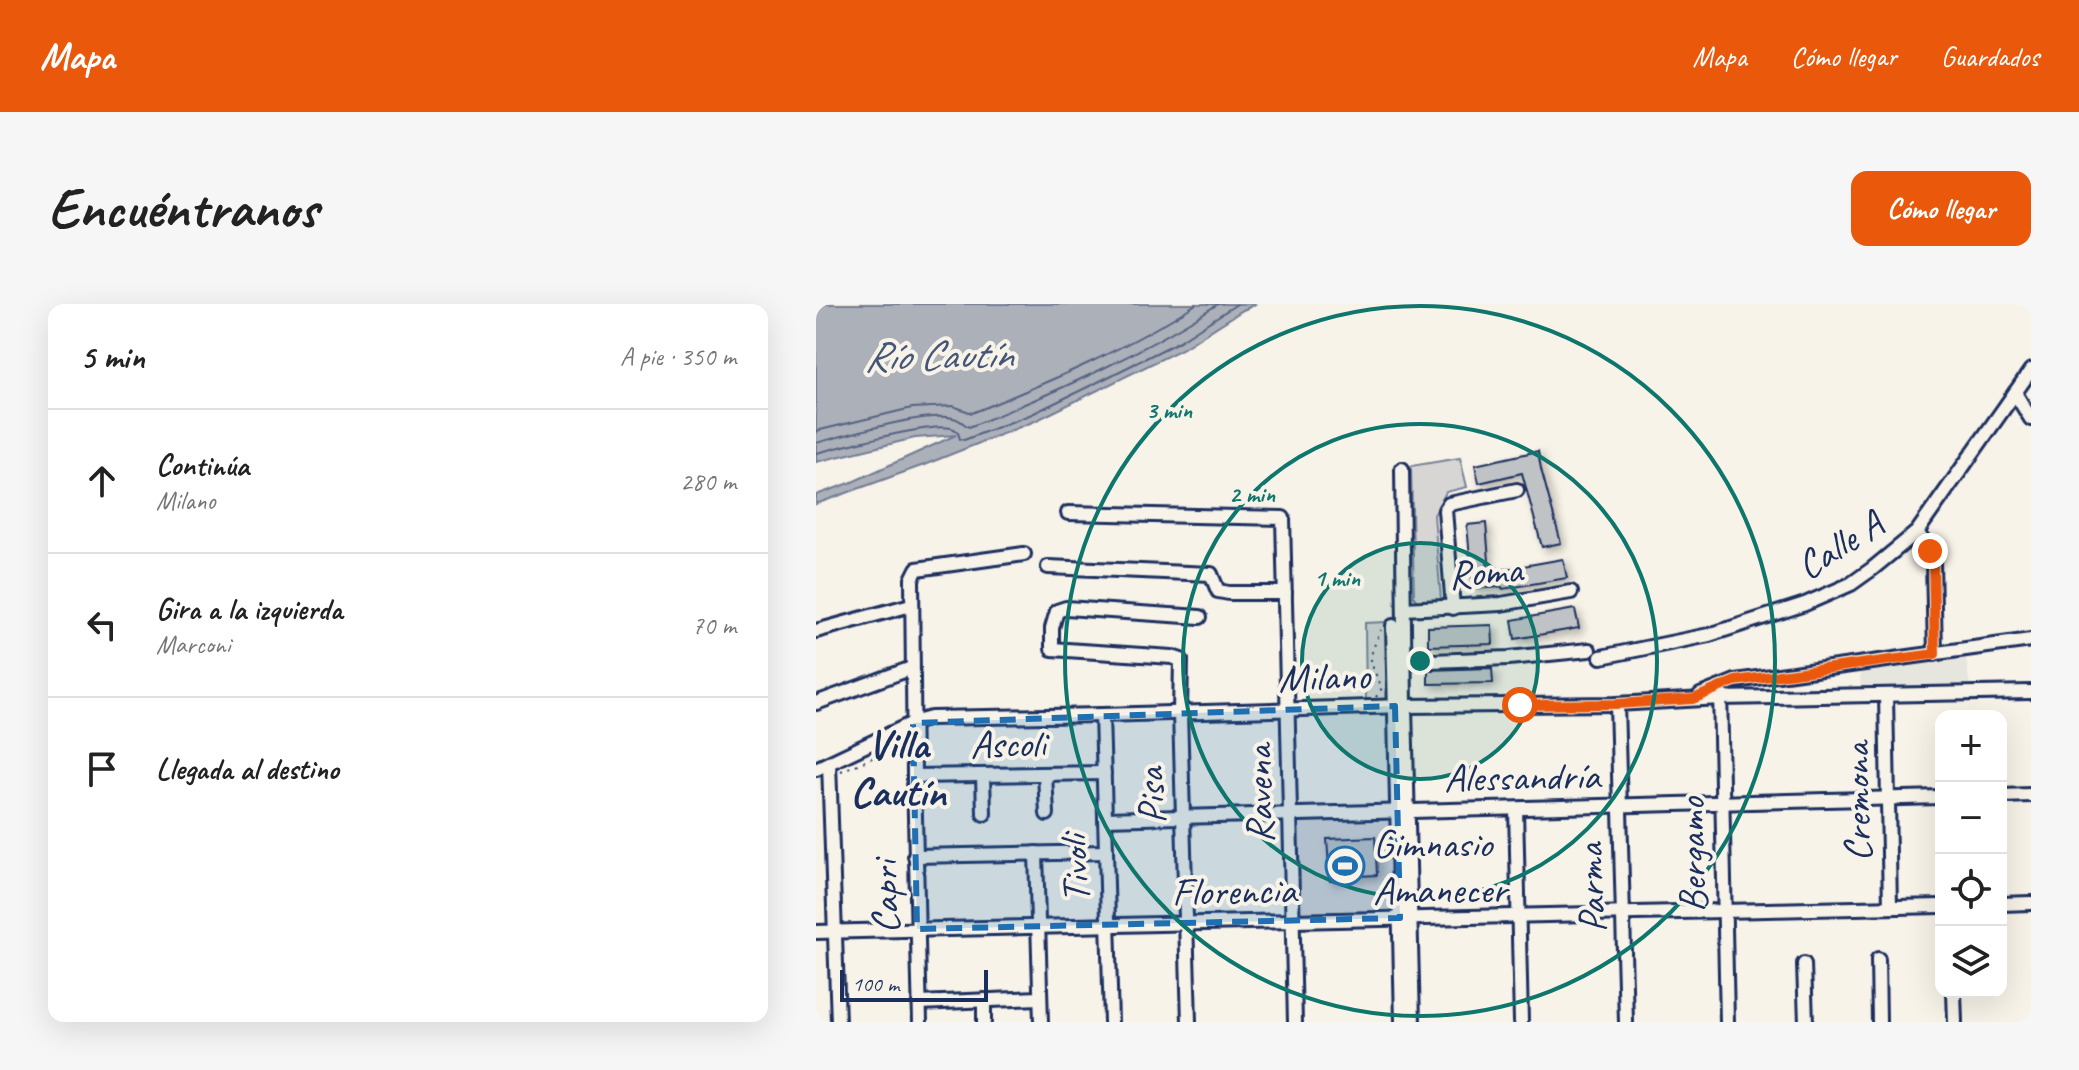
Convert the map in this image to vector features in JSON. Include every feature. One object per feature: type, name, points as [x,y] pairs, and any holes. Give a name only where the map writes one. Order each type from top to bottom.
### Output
[{"type":"street","name":"Calle A","points":[[1601,657],[1709,635],[1832,594],[1851,584],[1917,532],[2031,370]]},
{"type":"street","points":[[2015,393],[2031,419]]},
{"type":"street","points":[[1400,706],[1405,662],[1402,469]]},
{"type":"street","points":[[1453,608],[1445,510],[1449,504],[1517,490]]},
{"type":"street","name":"Ravena","points":[[1068,513],[1283,518],[1295,1022]]},
{"type":"street","points":[[1917,532],[1933,561],[1935,654]]},
{"type":"street","name":"Capri","points":[[920,1022],[912,579],[917,569],[1024,554]]},
{"type":"street","points":[[1048,567],[1211,574],[1218,591],[1285,593]]},
{"type":"street","name":"Roma","points":[[1404,609],[1453,608],[1571,592]]},
{"type":"street","points":[[816,631],[911,605]]},
{"type":"street","name":"Pisa","points":[[1189,1022],[1181,660],[1052,649],[1052,628],[1057,611],[1066,608],[1200,617]]},
{"type":"street","points":[[1390,627],[1400,706],[1405,918],[1402,1022]]},
{"type":"street","name":"Milano","points":[[816,769],[829,770],[913,723],[931,718],[1400,706],[1617,704],[1693,699],[1720,692],[1735,681],[2031,640]]},
{"type":"street","points":[[1405,662],[1509,658],[1589,650]]},
{"type":"street","points":[[816,703],[912,668]]},
{"type":"street","points":[[1720,692],[1886,695],[2031,692]]},
{"type":"street","name":"Bergamo","points":[[1720,692],[1727,1022]]},
{"type":"street","name":"Cremona","points":[[1886,695],[1890,907]]},
{"type":"street","name":"Parma","points":[[1617,704],[1626,1022]]},
{"type":"street","name":"Tivoli","points":[[1102,715],[1111,1022]]},
{"type":"street","points":[[829,770],[838,1022]]},
{"type":"street","name":"Ascoli","points":[[914,776],[1104,773]]},
{"type":"street","points":[[1045,774],[1047,814]]},
{"type":"street","points":[[983,775],[984,814]]},
{"type":"street","points":[[2007,796],[2031,795]]},
{"type":"street","name":"Alessandría","points":[[1105,819],[1935,797]]},
{"type":"street","points":[[1516,809],[1521,1022]]},
{"type":"street","points":[[915,856],[1106,852]]},
{"type":"street","points":[[1036,853],[1041,1022]]},
{"type":"street","points":[[2007,904],[2031,903]]},
{"type":"street","name":"Florencia","points":[[816,932],[1935,906]]},
{"type":"street","points":[[1405,918],[1413,1022]]},
{"type":"street","points":[[1878,959],[1879,1022]]},
{"type":"street","points":[[1804,964],[1806,1022]]},
{"type":"street","points":[[919,1003],[1040,998]]},
{"type":"street","points":[[1954,998],[1955,1022]]},
{"type":"street","points":[[984,1000],[984,1022]]},
{"type":"path","points":[[1377,707],[1376,696],[1382,688],[1370,663],[1370,656],[1382,627],[1390,627]]},
{"type":"path","points":[[829,770],[913,740]]},
{"type":"highlighted area","points":[[1395,706],[1400,918],[917,929],[913,723]]},
{"type":"shaded area","points":[[1460,458],[1467,487],[1446,492],[1434,515],[1441,600],[1417,601],[1414,597],[1411,466]]},
{"type":"shaded area","points":[[1386,622],[1388,701],[1366,704],[1365,623]]},
{"type":"shaded area","points":[[1966,657],[1970,688],[1861,690],[1860,673]]},
{"type":"shaded area","name":"Gimnasio Amanecer","points":[[1392,819],[1395,911],[1298,913],[1296,821]]},
{"type":"water","name":"Río Cautín","points":[[816,304],[1256,304],[1182,349],[1035,421],[816,504],[816,495],[956,435],[915,438],[816,462]]},
{"type":"building","points":[[1538,451],[1561,543],[1542,547],[1522,473],[1479,483],[1475,465]]},
{"type":"building","points":[[1486,523],[1489,572],[1563,559],[1567,578],[1503,589],[1473,589],[1467,525]]},
{"type":"building","points":[[1575,609],[1579,628],[1515,639],[1512,620]]},
{"type":"building","points":[[1492,625],[1493,644],[1428,646],[1428,627]]},
{"type":"building","points":[[1492,668],[1493,683],[1428,684],[1428,670]]},
{"type":"building","points":[[1375,837],[1377,875],[1338,877],[1338,881],[1330,881],[1327,839]]},
{"type":"place","name":"Gimnasio Amanecer","points":[[1345,866]]},
{"type":"district","name":"Villa Cautín","points":[[898,767]]},
{"type":"route","points":[[1520,705],[1693,699],[1735,681],[1935,654],[1933,561],[1930,551]]}]
